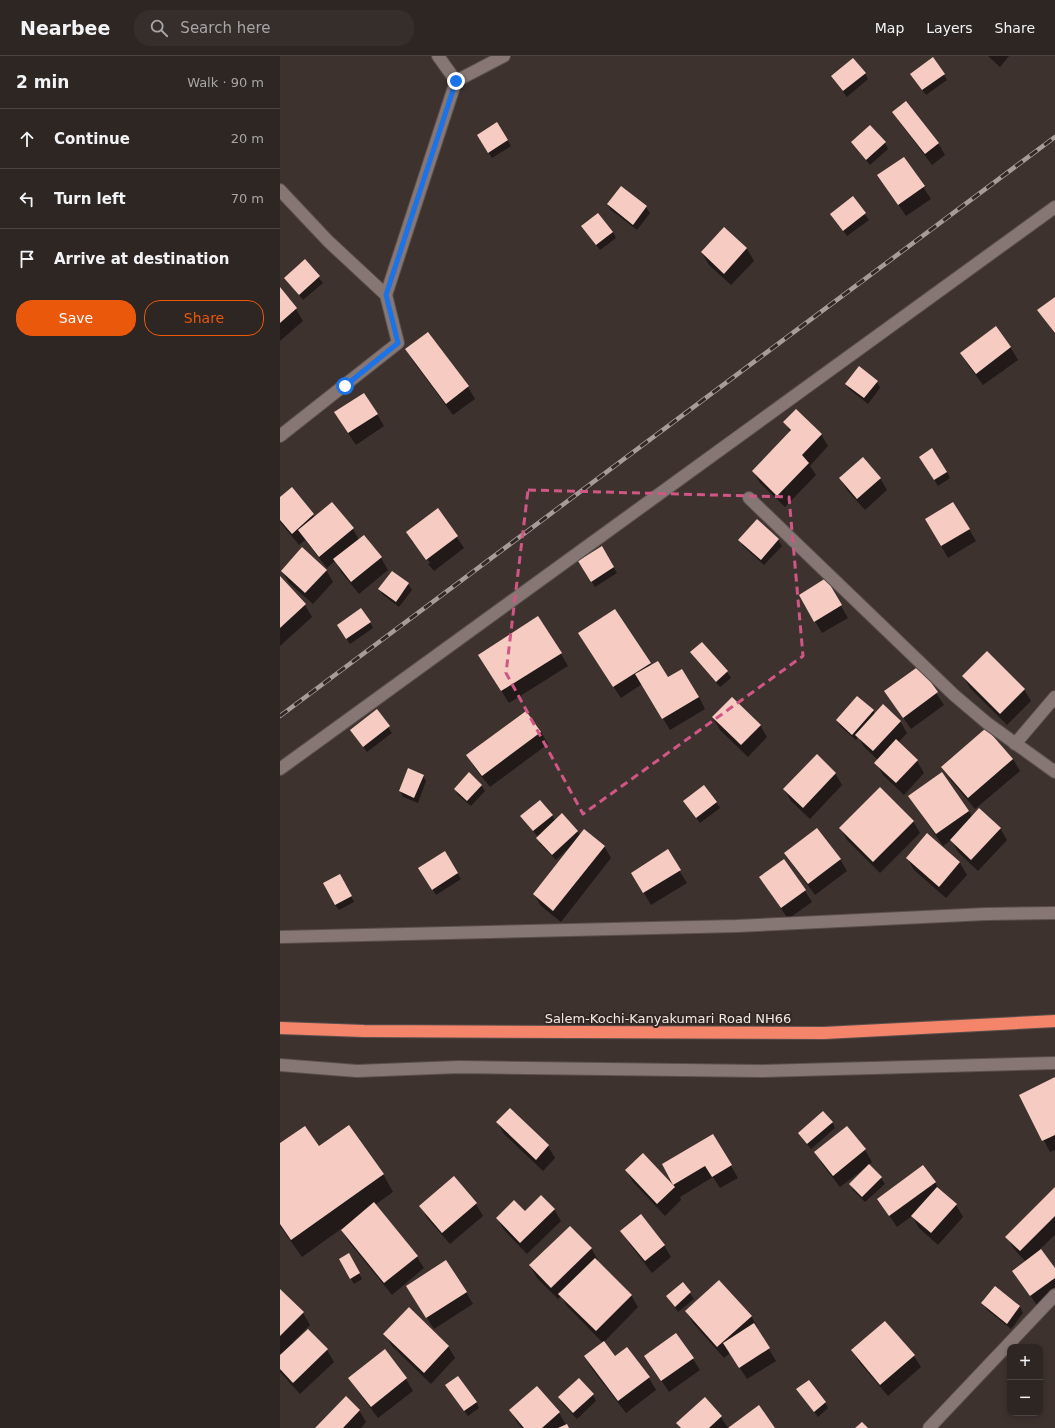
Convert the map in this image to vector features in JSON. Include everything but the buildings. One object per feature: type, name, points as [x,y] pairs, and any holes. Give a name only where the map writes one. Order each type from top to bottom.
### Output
[{"type":"highway","name":"Salem-Kochi-Kanyakumari Road NH66","points":[[280,1028],[364,1031],[824,1033],[1055,1021]]},
{"type":"street","points":[[438,56],[456,81]]},
{"type":"street","points":[[280,436],[398,343],[386,295],[456,81],[504,56]]},
{"type":"street","points":[[280,190],[328,241],[386,295]]},
{"type":"street","points":[[280,769],[1055,207]]},
{"type":"street","points":[[749,498],[954,695],[987,723],[1055,772]]},
{"type":"street","points":[[1015,744],[1055,697]]},
{"type":"street","points":[[280,937],[737,926],[986,914],[1055,913]]},
{"type":"street","points":[[280,1065],[357,1071],[459,1067],[760,1071],[1055,1063]]},
{"type":"street","points":[[929,1428],[1055,1295]]},
{"type":"highlighted area","points":[[528,490],[789,497],[803,656],[583,814],[506,673]]},
{"type":"railway","points":[[280,716],[1055,137]]},
{"type":"route","points":[[345,386],[398,343],[386,295],[456,81]]}]
